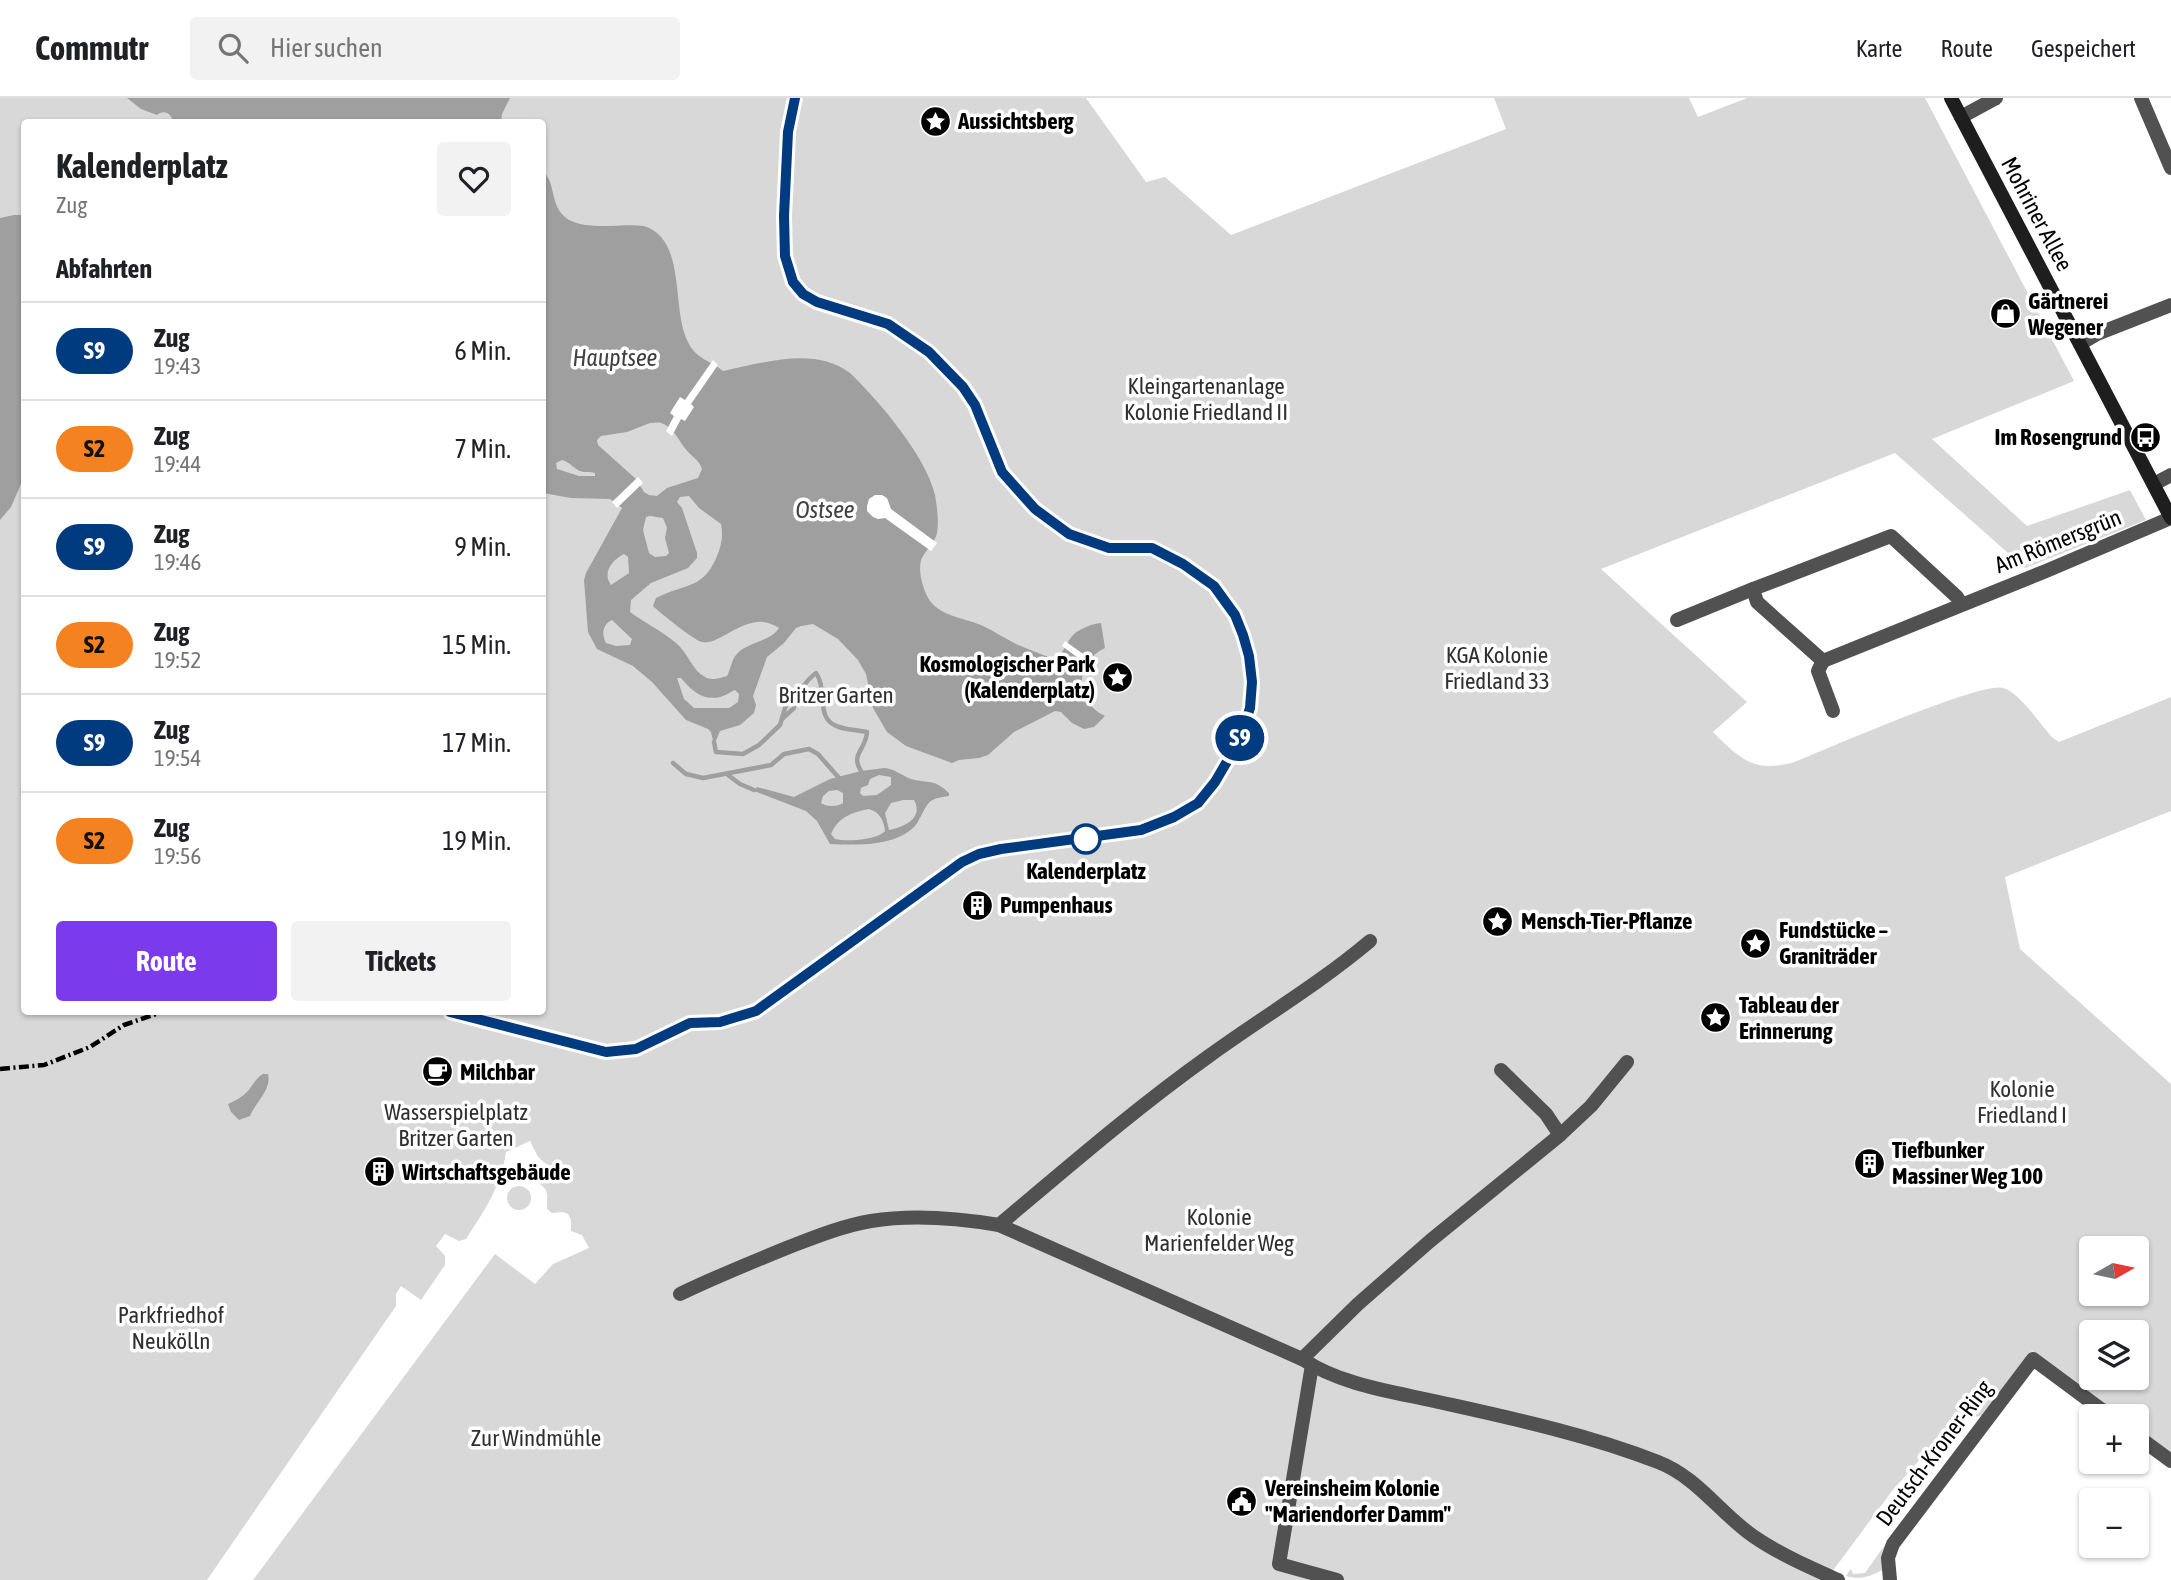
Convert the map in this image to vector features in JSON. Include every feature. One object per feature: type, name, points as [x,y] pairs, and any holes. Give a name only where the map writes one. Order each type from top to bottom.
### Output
[{"type":"main road","name":"Mohriner Allee","points":[[1951,98],[2171,518]]},
{"type":"street","points":[[1961,117],[1996,98]]},
{"type":"street","points":[[2141,98],[2171,168]]},
{"type":"street","points":[[2080,344],[2097,334],[2171,305]]},
{"type":"street","points":[[2154,484],[2171,475]]},
{"type":"street","name":"Am Römersgrün","points":[[1823,662],[2171,518]]},
{"type":"street","points":[[1676,620],[1891,536],[1957,597],[1962,605]]},
{"type":"street","points":[[1753,589],[1757,602],[1823,662],[1818,671],[1833,711]]},
{"type":"street","points":[[999,1224],[1163,1090],[1312,987],[1370,941]]},
{"type":"street","points":[[1337,1580],[1279,1564],[1307,1362],[1358,1304],[1591,1106],[1627,1062]]},
{"type":"street","points":[[1501,1070],[1546,1114],[1560,1135]]},
{"type":"street","points":[[680,1294],[721,1274],[826,1232],[870,1221],[914,1217],[966,1219],[999,1224],[1330,1374],[1369,1386],[1550,1428],[1660,1462],[1682,1474],[1752,1535],[1799,1562],[1838,1580]]},
{"type":"street","name":"Deutsch-Kroner-Ring","points":[[1890,1580],[1888,1558],[1893,1544],[2032,1359],[2094,1404]]},
{"type":"street","points":[[2149,1445],[2171,1461]]},
{"type":"green space","points":[[0,98],[1086,98],[1146,182],[1165,177],[1231,235],[1506,129],[1494,98],[1689,98],[1698,117],[1747,98],[1925,98],[2074,381],[1932,439],[2027,526],[2130,490],[2146,520],[2025,568],[1895,453],[1601,569],[1747,702],[1713,732],[1740,757],[1758,765],[1795,762],[1936,705],[1989,689],[2009,690],[2059,742],[2171,697],[2171,811],[2005,877],[2020,949],[2171,1084],[2171,1454],[2149,1438],[2149,1404],[2103,1404],[2084,1390],[2149,1390],[2149,1320],[2079,1320],[2079,1386],[2032,1351],[1982,1416],[1963,1418],[1922,1457],[1892,1491],[1826,1580],[253,1580],[495,1254],[535,1284],[553,1264],[589,1248],[582,1235],[571,1231],[568,1214],[552,1213],[547,1209],[547,1193],[539,1180],[547,1172],[547,1165],[538,1157],[530,1141],[506,1152],[496,1187],[466,1239],[459,1241],[445,1234],[436,1246],[445,1256],[445,1265],[421,1300],[401,1286],[396,1294],[396,1306],[207,1580],[0,1580]]},
{"type":"green space","points":[[519,1186],[530,1193],[531,1198],[524,1209],[519,1210],[508,1203],[507,1198],[514,1187]]},
{"type":"green space","points":[[1887,1542],[1882,1570],[1865,1577],[1846,1576],[1851,1569],[1853,1574],[1865,1573]]},
{"type":"water","points":[[127,98],[510,98],[501,119],[172,119],[167,113],[157,115],[141,109]]},
{"type":"water","name":"Ostsee","points":[[546,175],[559,210],[566,218],[586,225],[644,226],[658,234],[673,261],[683,330],[689,344],[700,356],[723,371],[772,361],[805,358],[836,365],[850,373],[900,430],[930,480],[936,499],[938,529],[935,539],[923,556],[920,572],[930,601],[941,611],[983,626],[1016,644],[1051,658],[1062,652],[1077,632],[1101,623],[1105,648],[1088,663],[1082,682],[1088,701],[1105,716],[1094,727],[1084,729],[1072,723],[1061,712],[1055,711],[1014,732],[988,755],[952,763],[906,746],[887,732],[873,708],[866,674],[858,660],[838,639],[813,624],[796,628],[784,643],[767,657],[753,696],[756,705],[754,713],[740,725],[720,731],[715,743],[708,729],[686,720],[652,682],[633,666],[597,649],[588,632],[584,580],[622,508],[610,499],[571,498],[546,494]],"holes":[[[650,423],[659,423],[672,430],[702,469],[698,478],[667,488],[657,496],[644,492],[636,479],[598,445],[597,440],[601,436],[627,432]],[[562,460],[580,471],[595,473],[595,476],[579,476],[557,469],[556,463]],[[689,496],[699,508],[721,524],[721,544],[708,573],[694,583],[656,598],[653,606],[702,642],[710,642],[757,622],[779,628],[770,637],[741,650],[734,657],[727,676],[719,678],[708,678],[701,674],[676,643],[630,612],[631,600],[651,583],[688,568],[697,558],[682,508],[677,502],[680,497]],[[646,517],[663,518],[667,528],[665,538],[669,553],[666,556],[655,557],[649,553],[643,530]],[[624,554],[628,557],[629,573],[611,585],[608,580],[610,567]],[[612,620],[632,639],[630,645],[616,646],[606,643],[603,633]],[[677,678],[681,678],[698,694],[708,697],[722,696],[735,690],[739,694],[738,702],[729,708],[694,708],[684,699]]]},
{"type":"water","points":[[21,215],[21,484],[11,507],[0,520],[0,218]]},
{"type":"water","points":[[884,768],[911,779],[939,785],[949,796],[931,801],[915,826],[897,838],[875,843],[830,844],[817,821],[806,811],[754,791],[757,787],[794,797],[830,779]],"holes":[[[879,775],[891,777],[891,785],[877,795],[863,796],[860,793],[861,788],[868,785],[870,779]],[[837,790],[843,793],[843,803],[832,806],[821,803],[823,796],[829,791]],[[914,800],[916,812],[911,821],[889,830],[885,813],[891,803]],[[873,810],[882,820],[885,831],[861,840],[835,839],[831,834],[834,828],[852,814]]]},
{"type":"water","points":[[263,1074],[268,1074],[266,1090],[250,1116],[239,1120],[228,1104],[246,1093]]},
{"type":"pier","points":[[713,360],[718,365],[691,404],[694,407],[685,421],[681,419],[672,436],[666,431],[674,416],[670,413],[680,397],[685,400]]},
{"type":"pier","points":[[638,477],[643,483],[617,508],[612,502]]},
{"type":"pier","points":[[875,495],[887,498],[891,509],[937,543],[931,551],[885,518],[878,519],[867,511],[869,499]]},
{"type":"pier","points":[[1065,641],[1093,661],[1089,666],[1062,646]]},
{"type":"waterway","points":[[714,742],[716,752],[743,754],[759,745],[780,725],[786,705],[816,673],[824,711],[831,723],[867,732],[857,760],[861,771]]},
{"type":"waterway","points":[[783,718],[794,708],[794,701]]},
{"type":"waterway","points":[[673,763],[686,774],[703,778],[771,765],[784,754],[809,749],[818,754],[839,778]]},
{"type":"waterway","points":[[728,775],[754,790]]},
{"type":"railway","points":[[462,1015],[605,1052],[636,1049],[689,1023],[721,1022],[756,1011],[962,862],[979,854],[1001,849],[1141,830],[1198,803],[1215,782],[1239,741],[1250,708],[1252,682],[1249,656],[1235,615],[1214,585],[1183,564],[1151,548],[1109,548],[1069,534],[1035,509],[1001,472],[975,405],[963,387],[929,352],[888,324],[817,302],[803,294],[793,282],[785,256],[784,216],[788,132],[795,98]]},
{"type":"railway","points":[[0,1069],[44,1065],[90,1047],[124,1025],[153,1015]]},
{"type":"train","name":"S9","points":[[467,1015],[606,1052],[636,1049],[690,1023],[720,1022],[756,1011],[962,862],[979,854],[1127,833],[1174,817],[1198,803],[1215,782],[1239,741],[1250,708],[1252,682],[1249,656],[1235,615],[1214,586],[1183,564],[1152,548],[1109,548],[1069,534],[1035,509],[1002,472],[975,405],[950,372],[929,352],[888,324],[817,302],[803,294],[793,282],[785,256],[784,216],[788,132],[795,98]]},
{"type":"place","name":"Aussichtsberg","points":[[935,121]]},
{"type":"place","name":"Gärtnerei Wegener","points":[[2005,314]]},
{"type":"place","name":"Im Rosengrund","points":[[2145,437]]},
{"type":"place","name":"Kosmologischer Park (Kalenderplatz)","points":[[1118,677]]},
{"type":"place","name":"Kalenderplatz","points":[[1086,839]]},
{"type":"place","name":"Pumpenhaus","points":[[977,905]]},
{"type":"place","name":"Mensch-Tier-Pflanze","points":[[1498,921]]},
{"type":"place","name":"Fundstücke – Graniträder","points":[[1756,943]]},
{"type":"place","name":"Tableau der Erinnerung","points":[[1716,1018]]},
{"type":"place","name":"Milchbar","points":[[437,1072]]},
{"type":"place","name":"Tiefbunker Massiner Weg 100","points":[[1869,1163]]},
{"type":"place","name":"Wirtschaftsgebäude","points":[[379,1172]]},
{"type":"place","name":"Vereinsheim Kolonie \"Mariendorfer Damm\"","points":[[1242,1501]]},
{"type":"water label","name":"Hauptsee","points":[[615,358]]},
{"type":"park label","name":"Kleingartenanlage Kolonie Friedland II","points":[[1206,399]]},
{"type":"park label","name":"KGA Kolonie Friedland 33","points":[[1497,668]]},
{"type":"park label","name":"Britzer Garten","points":[[836,695]]},
{"type":"park label","name":"Kolonie Friedland I","points":[[2022,1102]]},
{"type":"park label","name":"Wasserspielplatz Britzer Garten","points":[[456,1125]]},
{"type":"park label","name":"Kolonie Marienfelder Weg","points":[[1219,1230]]},
{"type":"park label","name":"Parkfriedhof Neukölln","points":[[171,1328]]},
{"type":"park label","name":"Zur Windmühle","points":[[536,1438]]}]
